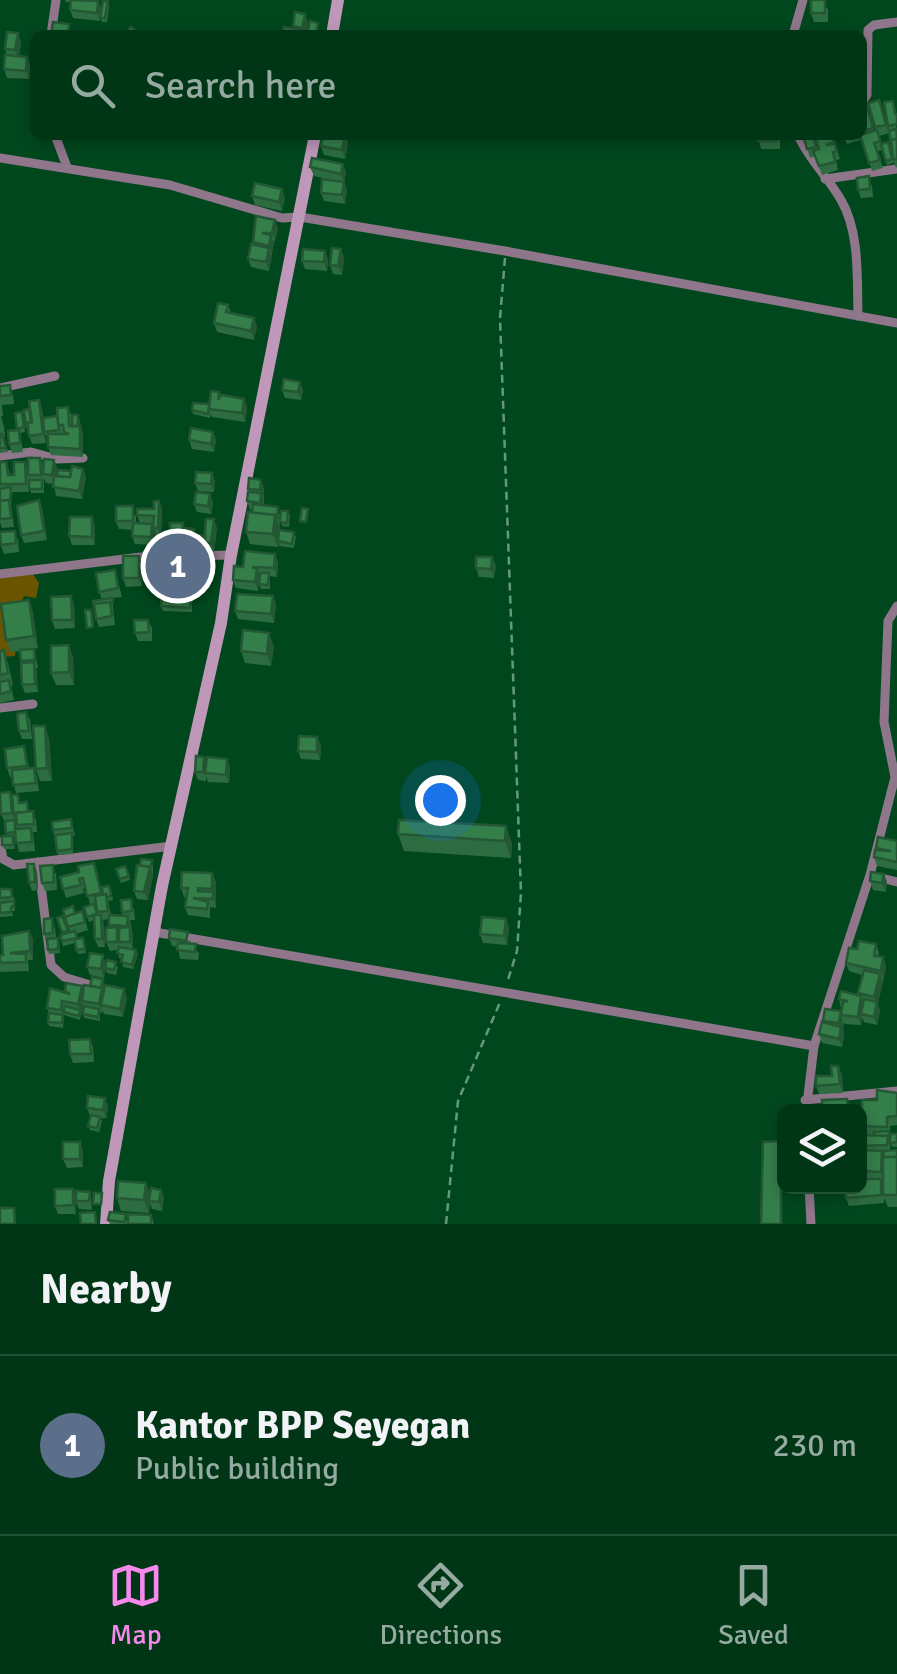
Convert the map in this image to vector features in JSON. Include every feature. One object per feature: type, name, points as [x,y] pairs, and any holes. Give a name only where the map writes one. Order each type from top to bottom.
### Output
[{"type":"main road","points":[[333,30],[338,0]]},
{"type":"main road","points":[[106,1224],[108,1182],[154,932],[220,623],[314,140]]},
{"type":"street","points":[[52,30],[56,0]]},
{"type":"street","points":[[794,30],[803,0]]},
{"type":"street","points":[[867,95],[868,30],[874,25],[897,22]]},
{"type":"street","points":[[57,140],[67,167]]},
{"type":"street","points":[[800,140],[841,199],[853,238],[858,316]]},
{"type":"street","points":[[0,158],[170,185],[282,218],[300,217],[505,251],[897,323]]},
{"type":"street","points":[[825,180],[897,169]]},
{"type":"street","points":[[0,388],[55,376]]},
{"type":"street","points":[[0,456],[31,452],[57,459],[83,458]]},
{"type":"street","points":[[0,574],[141,557],[231,555]]},
{"type":"street","points":[[806,1104],[814,1046],[870,875],[895,777],[884,722],[891,654],[888,621],[897,606]]},
{"type":"street","points":[[0,708],[33,704]]},
{"type":"street","points":[[0,842],[0,854],[7,863],[172,846]]},
{"type":"street","points":[[38,862],[51,965],[64,977],[90,985]]},
{"type":"street","points":[[870,875],[897,882]]},
{"type":"street","points":[[154,932],[814,1046]]},
{"type":"street","points":[[818,1104],[897,1091]]},
{"type":"street","points":[[809,1194],[811,1224]]},
{"type":"path","points":[[446,1224],[458,1102],[517,951],[521,893],[500,318],[505,251]]},
{"type":"shaded area","points":[[33,574],[39,583],[36,598],[24,596],[16,615],[15,656],[0,657],[0,578]]},
{"type":"building","points":[[71,0],[98,1],[97,13],[70,10]]},
{"type":"building","points":[[811,0],[825,0],[825,13],[811,13]]},
{"type":"building","points":[[103,1],[108,1],[105,18],[100,18]]},
{"type":"building","points":[[295,12],[305,14],[302,28],[293,26]]},
{"type":"building","points":[[310,21],[318,23],[317,30],[308,30]]},
{"type":"building","points":[[53,22],[69,24],[68,30],[52,30]]},
{"type":"building","points":[[7,32],[18,33],[15,50],[5,49]]},
{"type":"building","points":[[5,55],[27,57],[26,71],[4,69]]},
{"type":"building","points":[[879,100],[886,125],[875,127],[868,103]]},
{"type":"building","points":[[893,101],[897,124],[888,126],[884,102]]},
{"type":"building","points":[[867,106],[873,128],[867,130]]},
{"type":"building","points":[[896,129],[897,139],[891,142],[889,131]]},
{"type":"building","points":[[877,130],[880,141],[874,143],[880,160],[869,163],[862,140],[867,140],[867,133]]},
{"type":"building","points":[[897,139],[897,159],[893,159],[891,140]]},
{"type":"building","points":[[322,140],[344,140],[342,150],[321,146]]},
{"type":"building","points":[[804,140],[814,140],[816,147],[807,149]]},
{"type":"building","points":[[816,140],[833,140],[826,145],[835,144],[835,162],[819,166],[813,151],[819,149]]},
{"type":"building","points":[[888,142],[892,159],[886,161],[881,144]]},
{"type":"building","points":[[312,158],[343,164],[341,174],[310,167]]},
{"type":"building","points":[[869,176],[870,189],[858,190],[857,178]]},
{"type":"building","points":[[322,179],[344,182],[342,195],[321,193]]},
{"type":"building","points":[[255,183],[282,189],[279,202],[252,196]]},
{"type":"building","points":[[256,216],[275,220],[272,233],[262,233],[271,235],[269,246],[253,242]]},
{"type":"building","points":[[251,244],[269,248],[266,262],[248,259]]},
{"type":"building","points":[[332,248],[341,249],[338,266],[330,265]]},
{"type":"building","points":[[303,249],[325,251],[324,262],[302,261]]},
{"type":"building","points":[[218,303],[228,305],[226,312],[254,318],[251,331],[214,323]]},
{"type":"building","points":[[284,379],[300,382],[298,392],[282,390]]},
{"type":"building","points":[[10,385],[11,395],[0,396],[0,386]]},
{"type":"building","points":[[211,391],[219,392],[218,400],[221,395],[244,399],[242,413],[209,409]]},
{"type":"building","points":[[39,400],[43,434],[29,436],[29,401]]},
{"type":"building","points":[[193,403],[209,404],[208,414],[192,410]]},
{"type":"building","points":[[68,407],[69,426],[80,426],[80,449],[48,447],[48,434],[69,434],[64,432],[63,425],[58,425],[57,408]]},
{"type":"building","points":[[29,409],[31,422],[26,426],[24,410]]},
{"type":"building","points":[[22,412],[24,427],[17,429],[15,413]]},
{"type":"building","points":[[72,415],[78,415],[78,426],[72,426]]},
{"type":"building","points":[[57,416],[59,430],[44,432],[43,418]]},
{"type":"building","points":[[191,428],[213,432],[211,444],[189,440]]},
{"type":"building","points":[[19,430],[20,443],[9,444],[8,431]]},
{"type":"building","points":[[28,458],[40,458],[41,475],[28,475]]},
{"type":"building","points":[[44,459],[54,460],[52,475],[43,474]]},
{"type":"building","points":[[0,462],[6,462],[8,475],[14,475],[14,462],[25,462],[26,484],[0,484]]},
{"type":"building","points":[[72,466],[83,469],[79,491],[53,487],[54,476],[70,477]]},
{"type":"building","points":[[58,470],[71,471],[70,477],[57,476]]},
{"type":"building","points":[[196,472],[212,473],[211,484],[195,483]]},
{"type":"building","points":[[249,478],[261,480],[260,490],[248,489]]},
{"type":"building","points":[[29,480],[42,480],[42,489],[29,489]]},
{"type":"building","points":[[11,487],[10,501],[0,501],[0,489]]},
{"type":"building","points":[[196,492],[210,494],[208,506],[194,504]]},
{"type":"building","points":[[248,492],[261,493],[260,503],[247,501]]},
{"type":"building","points":[[9,500],[11,518],[0,519],[0,501]]},
{"type":"building","points":[[39,500],[44,531],[21,535],[17,506]]},
{"type":"building","points":[[154,501],[159,501],[158,528],[153,528],[154,516],[137,515],[137,509],[154,509]]},
{"type":"building","points":[[253,504],[278,507],[277,517],[252,513]]},
{"type":"building","points":[[116,506],[133,506],[133,521],[116,521]]},
{"type":"building","points":[[302,508],[308,509],[306,522],[300,521]]},
{"type":"building","points":[[281,511],[288,511],[287,523],[280,522]]},
{"type":"building","points":[[248,512],[275,515],[273,534],[246,532]]},
{"type":"building","points":[[70,517],[92,517],[92,537],[69,536]]},
{"type":"building","points":[[206,519],[214,519],[211,543],[204,543]]},
{"type":"building","points":[[133,523],[152,524],[151,537],[132,536]]},
{"type":"building","points":[[170,523],[183,523],[183,532],[170,532]]},
{"type":"building","points":[[183,528],[194,529],[193,545],[182,544]]},
{"type":"building","points":[[279,530],[294,532],[292,544],[278,541]]},
{"type":"building","points":[[15,531],[16,543],[1,545],[0,532]]},
{"type":"building","points":[[174,533],[182,534],[182,545],[174,544]]},
{"type":"building","points":[[197,535],[205,536],[204,547],[196,546]]},
{"type":"building","points":[[245,551],[275,554],[274,568],[252,567],[257,569],[255,582],[233,580],[234,566],[243,567]]},
{"type":"building","points":[[158,555],[196,556],[196,569],[172,568],[172,576],[157,576]]},
{"type":"building","points":[[123,556],[139,556],[139,578],[123,578]]},
{"type":"building","points":[[476,557],[492,557],[491,569],[476,568]]},
{"type":"building","points":[[115,570],[118,588],[99,592],[96,573]]},
{"type":"building","points":[[175,572],[193,572],[192,592],[175,592]]},
{"type":"building","points":[[260,573],[269,573],[268,585],[259,584]]},
{"type":"building","points":[[162,581],[172,582],[171,596],[191,597],[190,608],[161,606]]},
{"type":"building","points":[[237,594],[273,596],[271,614],[235,611]]},
{"type":"building","points":[[71,596],[72,620],[52,620],[51,597]]},
{"type":"building","points":[[112,598],[111,604],[94,606],[93,601]]},
{"type":"building","points":[[29,600],[34,636],[6,640],[1,604]]},
{"type":"building","points":[[110,602],[112,616],[96,619],[94,604]]},
{"type":"building","points":[[85,610],[91,610],[93,627],[87,628]]},
{"type":"building","points":[[134,620],[148,620],[149,632],[135,633]]},
{"type":"building","points":[[243,630],[269,633],[267,654],[241,651]]},
{"type":"building","points":[[69,645],[69,672],[51,673],[51,646]]},
{"type":"building","points":[[34,649],[35,660],[21,661],[20,650]]},
{"type":"building","points":[[4,650],[8,673],[0,675],[0,651]]},
{"type":"building","points":[[34,662],[35,684],[22,685],[21,663]]},
{"type":"building","points":[[9,680],[11,691],[0,694],[0,682]]},
{"type":"building","points":[[26,712],[29,731],[19,731],[17,714]]},
{"type":"building","points":[[33,726],[45,726],[47,768],[36,769]]},
{"type":"building","points":[[299,736],[317,737],[317,752],[298,751]]},
{"type":"building","points":[[24,746],[27,766],[7,768],[5,749]]},
{"type":"building","points":[[196,756],[204,757],[203,772],[195,772]]},
{"type":"building","points":[[207,757],[227,759],[226,775],[205,773]]},
{"type":"building","points":[[34,768],[36,783],[13,785],[12,770]]},
{"type":"building","points":[[10,792],[12,813],[1,814],[0,793]]},
{"type":"building","points":[[12,795],[18,795],[19,803],[27,802],[28,812],[14,816]]},
{"type":"building","points":[[33,811],[34,824],[17,825],[16,813]]},
{"type":"building","points":[[71,819],[72,828],[53,830],[52,822]]},
{"type":"building","points":[[15,820],[15,832],[6,833],[5,821]]},
{"type":"building","points":[[399,820],[506,826],[505,841],[398,834]]},
{"type":"building","points":[[31,828],[32,842],[16,843],[15,829]]},
{"type":"building","points":[[72,833],[72,849],[57,851],[55,835]]},
{"type":"building","points":[[2,836],[13,836],[13,845],[2,845]]},
{"type":"building","points":[[878,837],[897,841],[897,862],[874,857],[875,850],[891,851],[876,848]]},
{"type":"building","points":[[141,859],[152,860],[150,869],[140,866]]},
{"type":"building","points":[[94,863],[101,893],[87,896],[83,878],[79,879],[81,885],[63,889],[60,877],[79,872],[78,866]]},
{"type":"building","points":[[27,864],[34,864],[35,882],[29,882]]},
{"type":"building","points":[[53,865],[54,882],[42,883],[40,866]]},
{"type":"building","points":[[137,865],[150,867],[144,892],[134,891]]},
{"type":"building","points":[[125,866],[129,876],[120,879],[116,869]]},
{"type":"building","points":[[182,872],[212,873],[212,889],[198,891],[213,892],[213,899],[193,898],[208,902],[207,909],[185,907],[188,888],[181,888]]},
{"type":"building","points":[[871,872],[884,874],[882,883],[870,881]]},
{"type":"building","points":[[109,886],[111,896],[106,897],[102,887]]},
{"type":"building","points":[[0,889],[11,889],[12,897],[0,898]]},
{"type":"building","points":[[106,894],[108,911],[97,912],[95,896]]},
{"type":"building","points":[[131,899],[132,911],[122,912],[121,900]]},
{"type":"building","points":[[14,901],[11,912],[0,913],[0,903]]},
{"type":"building","points":[[94,904],[97,914],[87,917],[84,907]]},
{"type":"building","points":[[73,906],[75,914],[65,917],[63,910]]},
{"type":"building","points":[[82,911],[85,922],[68,927],[65,917]]},
{"type":"building","points":[[94,915],[101,915],[102,939],[95,939]]},
{"type":"building","points":[[109,915],[128,916],[127,926],[109,925]]},
{"type":"building","points":[[62,916],[68,931],[62,932],[57,918]]},
{"type":"building","points":[[482,917],[506,919],[504,936],[480,934]]},
{"type":"building","points":[[52,918],[53,933],[44,934],[44,919]]},
{"type":"building","points":[[117,927],[117,942],[106,942],[106,928]]},
{"type":"building","points":[[130,927],[130,942],[119,942],[119,928]]},
{"type":"building","points":[[170,929],[188,932],[186,941],[169,938]]},
{"type":"building","points":[[29,931],[30,951],[10,953],[26,954],[26,962],[0,963],[2,936]]},
{"type":"building","points":[[75,931],[77,938],[62,941],[60,935]]},
{"type":"building","points":[[58,938],[58,949],[48,950],[47,939]]},
{"type":"building","points":[[83,938],[85,949],[76,950],[75,939]]},
{"type":"building","points":[[859,941],[876,944],[874,956],[883,957],[881,971],[846,963],[849,948],[857,949]]},
{"type":"building","points":[[178,943],[196,944],[195,952],[177,950]]},
{"type":"building","points":[[119,947],[136,950],[132,965],[121,962]]},
{"type":"building","points":[[90,953],[103,955],[101,969],[87,967]]},
{"type":"building","points":[[107,960],[116,962],[114,970],[105,968]]},
{"type":"building","points":[[864,970],[880,974],[874,997],[858,993]]},
{"type":"building","points":[[92,977],[103,979],[101,988],[90,986]]},
{"type":"building","points":[[66,983],[82,986],[78,1004],[62,1001],[61,1010],[47,1008],[50,988],[70,994],[65,991]]},
{"type":"building","points":[[84,985],[102,988],[99,1004],[82,1001]]},
{"type":"building","points":[[105,985],[124,989],[120,1009],[101,1005]]},
{"type":"building","points":[[841,991],[861,996],[858,1017],[841,1015],[843,1002],[848,1001],[839,999]]},
{"type":"building","points":[[864,999],[877,1002],[874,1017],[861,1014]]},
{"type":"building","points":[[65,1006],[80,1010],[79,1016],[63,1012]]},
{"type":"building","points":[[84,1006],[99,1009],[98,1017],[83,1014]]},
{"type":"building","points":[[825,1009],[841,1011],[839,1023],[823,1021]]},
{"type":"building","points":[[49,1013],[63,1015],[62,1023],[48,1022]]},
{"type":"building","points":[[822,1022],[841,1027],[839,1039],[819,1034]]},
{"type":"building","points":[[90,1039],[91,1054],[70,1054],[69,1040]]},
{"type":"building","points":[[831,1066],[838,1066],[840,1084],[816,1086],[816,1076],[832,1076]]},
{"type":"building","points":[[877,1090],[897,1093],[897,1116],[887,1117],[887,1127],[867,1126],[867,1104],[862,1104],[862,1100],[877,1100]]},
{"type":"building","points":[[88,1096],[105,1098],[103,1110],[87,1108]]},
{"type":"building","points":[[847,1099],[847,1104],[822,1104],[822,1100]]},
{"type":"building","points":[[91,1115],[100,1117],[97,1128],[88,1126]]},
{"type":"building","points":[[889,1131],[889,1138],[874,1136],[874,1132]]},
{"type":"building","points":[[867,1135],[888,1136],[887,1145],[867,1146]]},
{"type":"building","points":[[777,1141],[781,1224],[761,1224],[763,1142]]},
{"type":"building","points":[[63,1142],[80,1142],[80,1159],[63,1159]]},
{"type":"building","points":[[867,1150],[882,1151],[881,1172],[867,1171]]},
{"type":"building","points":[[897,1150],[897,1157],[884,1157],[884,1151]]},
{"type":"building","points":[[883,1157],[897,1157],[897,1195],[883,1195]]},
{"type":"building","points":[[867,1179],[881,1179],[881,1195],[846,1198],[846,1194],[867,1194]]},
{"type":"building","points":[[118,1181],[146,1183],[144,1200],[117,1198]]},
{"type":"building","points":[[151,1188],[161,1190],[159,1202],[149,1201]]},
{"type":"building","points":[[55,1189],[73,1189],[73,1205],[55,1206]]},
{"type":"building","points":[[76,1191],[90,1192],[89,1201],[76,1201]]},
{"type":"building","points":[[94,1193],[102,1193],[101,1204],[93,1204]]},
{"type":"building","points":[[0,1208],[14,1208],[15,1224],[0,1224]]},
{"type":"building","points":[[95,1212],[96,1224],[81,1224],[80,1213]]},
{"type":"building","points":[[110,1212],[126,1214],[124,1222],[108,1220]]},
{"type":"building","points":[[128,1214],[151,1215],[151,1224],[128,1224]]},
{"type":"place","name":"Kantor BPP Seyegan","points":[[178,566]]}]
